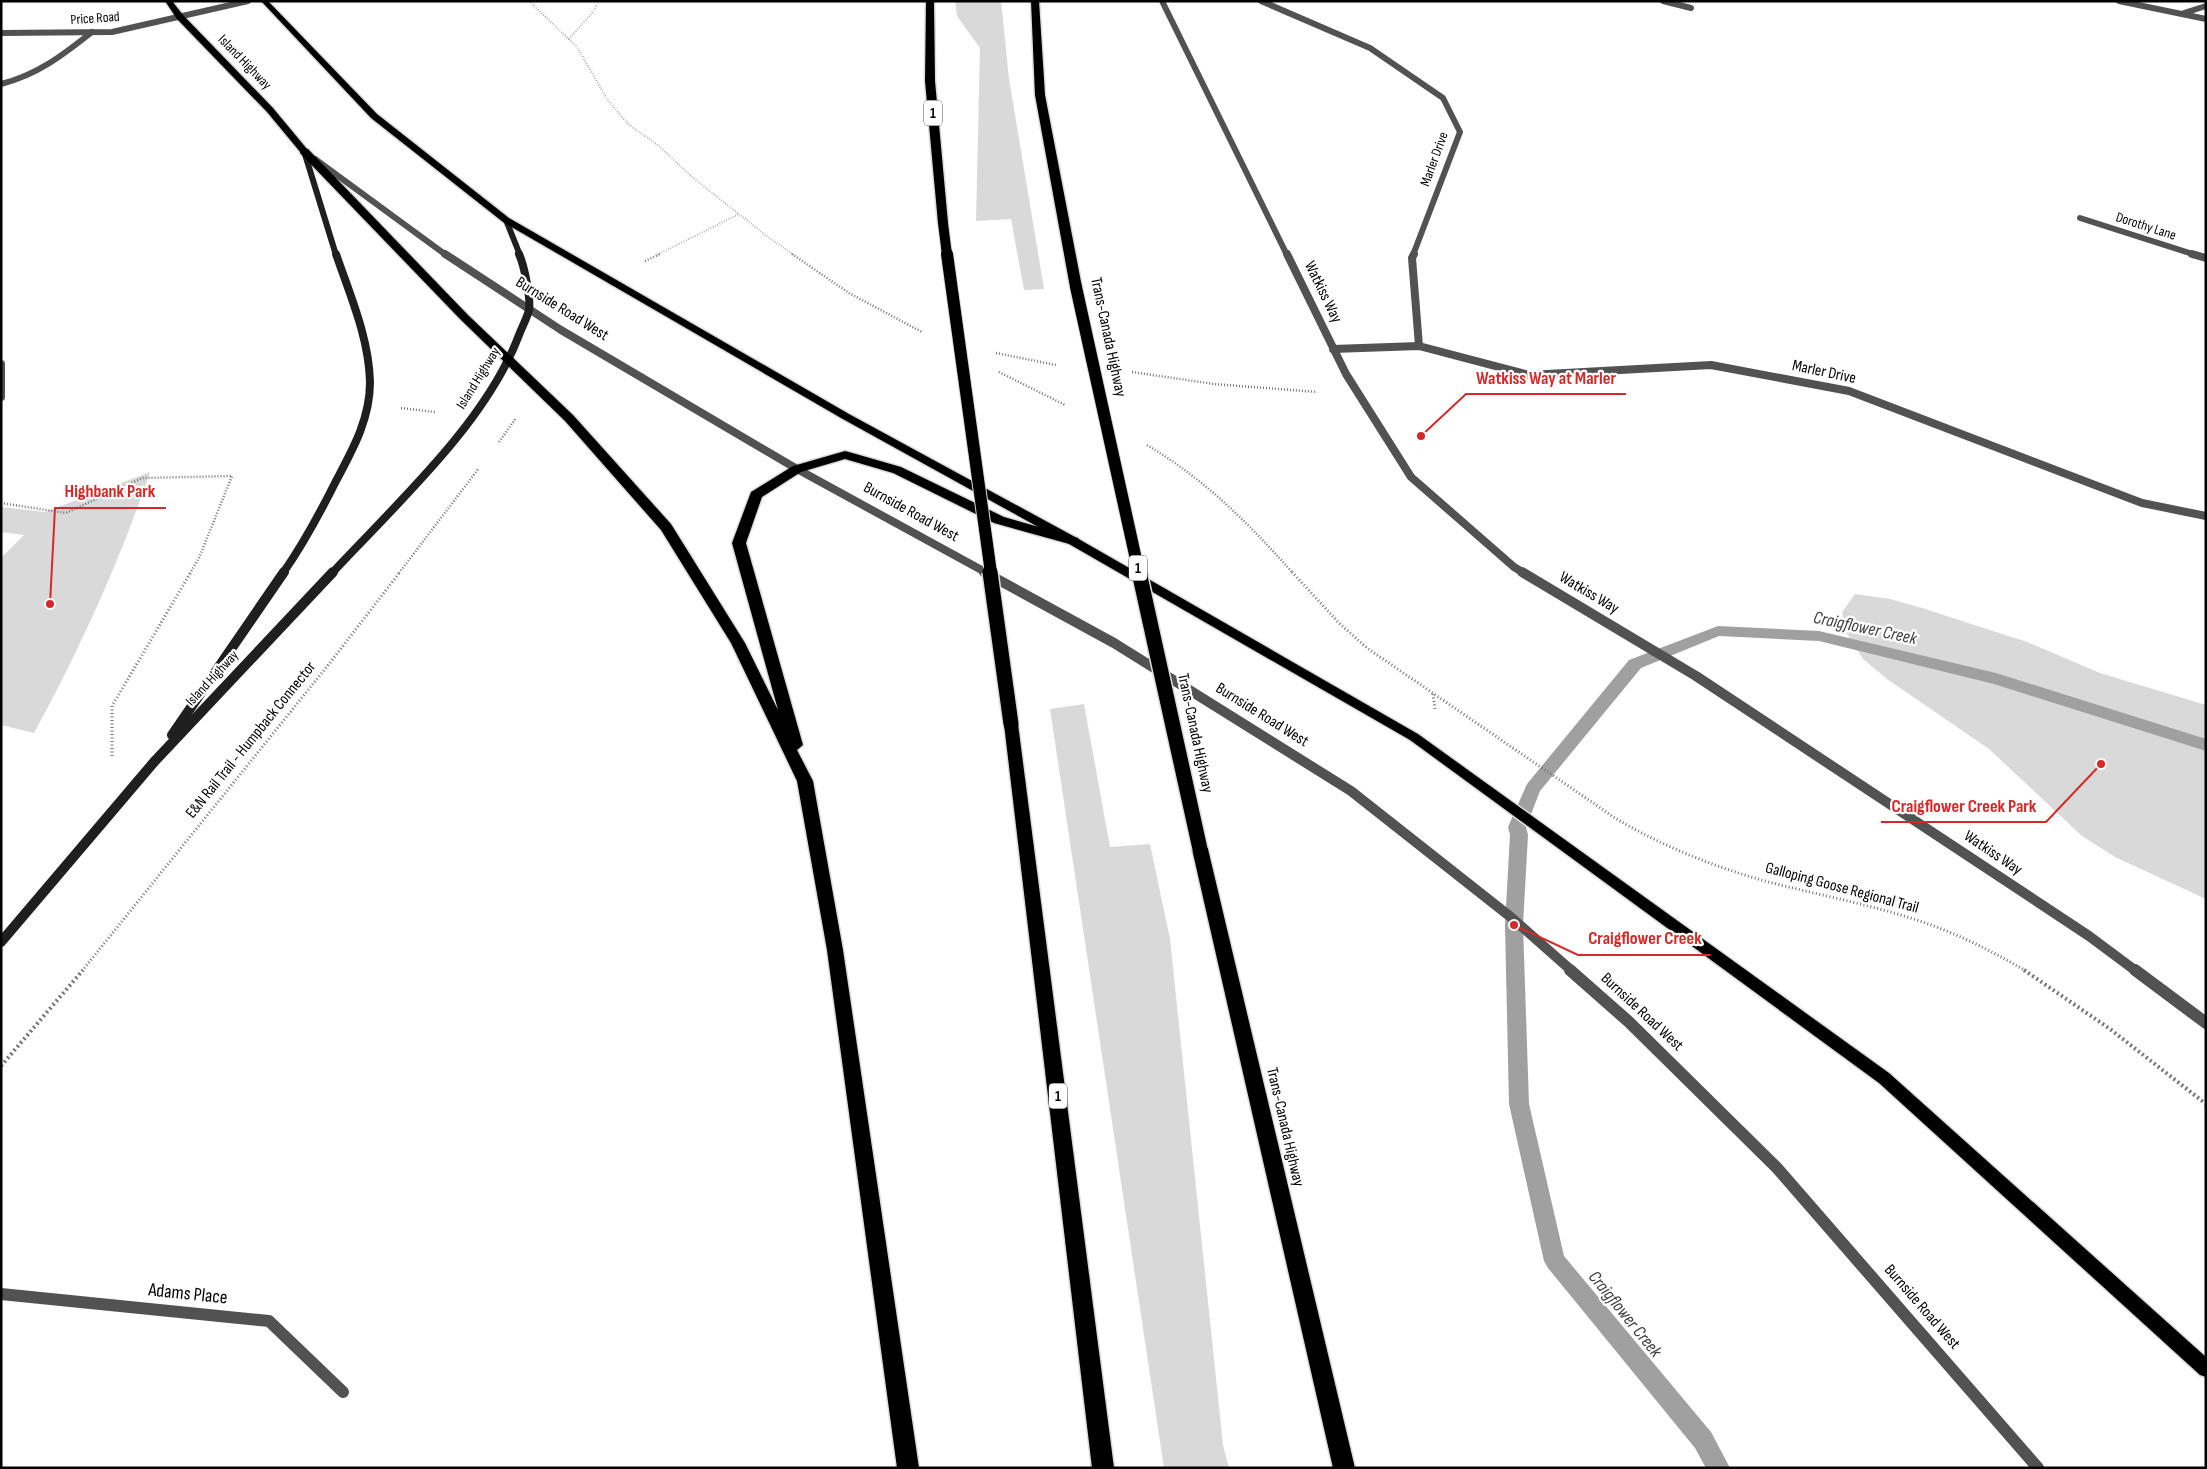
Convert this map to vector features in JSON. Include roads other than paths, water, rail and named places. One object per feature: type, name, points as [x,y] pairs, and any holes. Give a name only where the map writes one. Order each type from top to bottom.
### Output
[{"type":"highway","name":"1","points":[[930,1],[930,81],[943,224],[1011,724],[1103,1468]]},
{"type":"highway","name":"Trans-Canada Highway","points":[[1035,1],[1040,95],[1076,286],[1200,849],[1344,1468]]},
{"type":"highway","points":[[304,151],[509,362],[569,418],[666,527],[738,643],[805,782]]},
{"type":"highway","points":[[908,1468],[835,950],[805,782],[739,543],[756,495],[797,469],[845,455],[897,470],[999,520],[1073,541]]},
{"type":"main road","name":"Island Highway","points":[[154,762],[306,540],[362,432],[368,410],[370,381],[365,341],[330,239],[304,151],[270,110],[180,17],[168,1]]},
{"type":"main road","name":"Island Highway","points":[[1,942],[154,762],[422,478],[474,416],[509,362],[529,309],[524,265],[506,220],[374,116],[264,1]]},
{"type":"main road","points":[[506,220],[837,411],[1073,541],[1406,732],[1884,1078],[2206,1369]]},
{"type":"street","name":"Price Road","points":[[1,33],[112,32],[248,1]]},
{"type":"street","name":"Watkiss Way","points":[[1162,1],[1333,349],[1355,389],[1411,478],[1514,567],[1696,676],[2088,936],[2206,1023]]},
{"type":"street","name":"Marler Drive","points":[[1261,1],[1370,48],[1443,98],[1460,132],[1412,258],[1419,346]]},
{"type":"street","points":[[1663,1],[1691,8]]},
{"type":"street","points":[[2119,1],[2206,19]]},
{"type":"street","points":[[2184,13],[2206,6]]},
{"type":"street","points":[[1,84],[18,80],[48,66],[92,32]]},
{"type":"street","name":"Burnside Road West","points":[[304,151],[436,248],[529,309],[652,385],[797,469],[1114,643],[1352,791],[1512,918],[1629,1022],[1777,1168],[2038,1468]]},
{"type":"street","name":"Dorothy Lane","points":[[2080,218],[2206,258]]},
{"type":"street","name":"Marler Drive","points":[[1333,349],[1419,346],[1530,374],[1711,365],[1849,390],[2142,503],[2206,516]]},
{"type":"street","points":[[1,364],[1,397]]},
{"type":"street","name":"Adams Place","points":[[1,1294],[268,1321],[343,1392]]},
{"type":"waterway","name":"Craigflower Creek","points":[[1719,1468],[1703,1440],[1555,1261],[1519,1104],[1514,925],[1519,835],[1517,827],[1533,788],[1635,664],[1718,631],[1819,636],[1996,679],[2206,745]]},
{"type":"place","name":"Watkiss Way at Marler","points":[[1421,436]]},
{"type":"place","name":"Highbank Park","points":[[50,604]]},
{"type":"place","name":"Craigflower Creek Park","points":[[2101,764]]},
{"type":"place","name":"Craigflower Creek","points":[[1514,925]]}]
